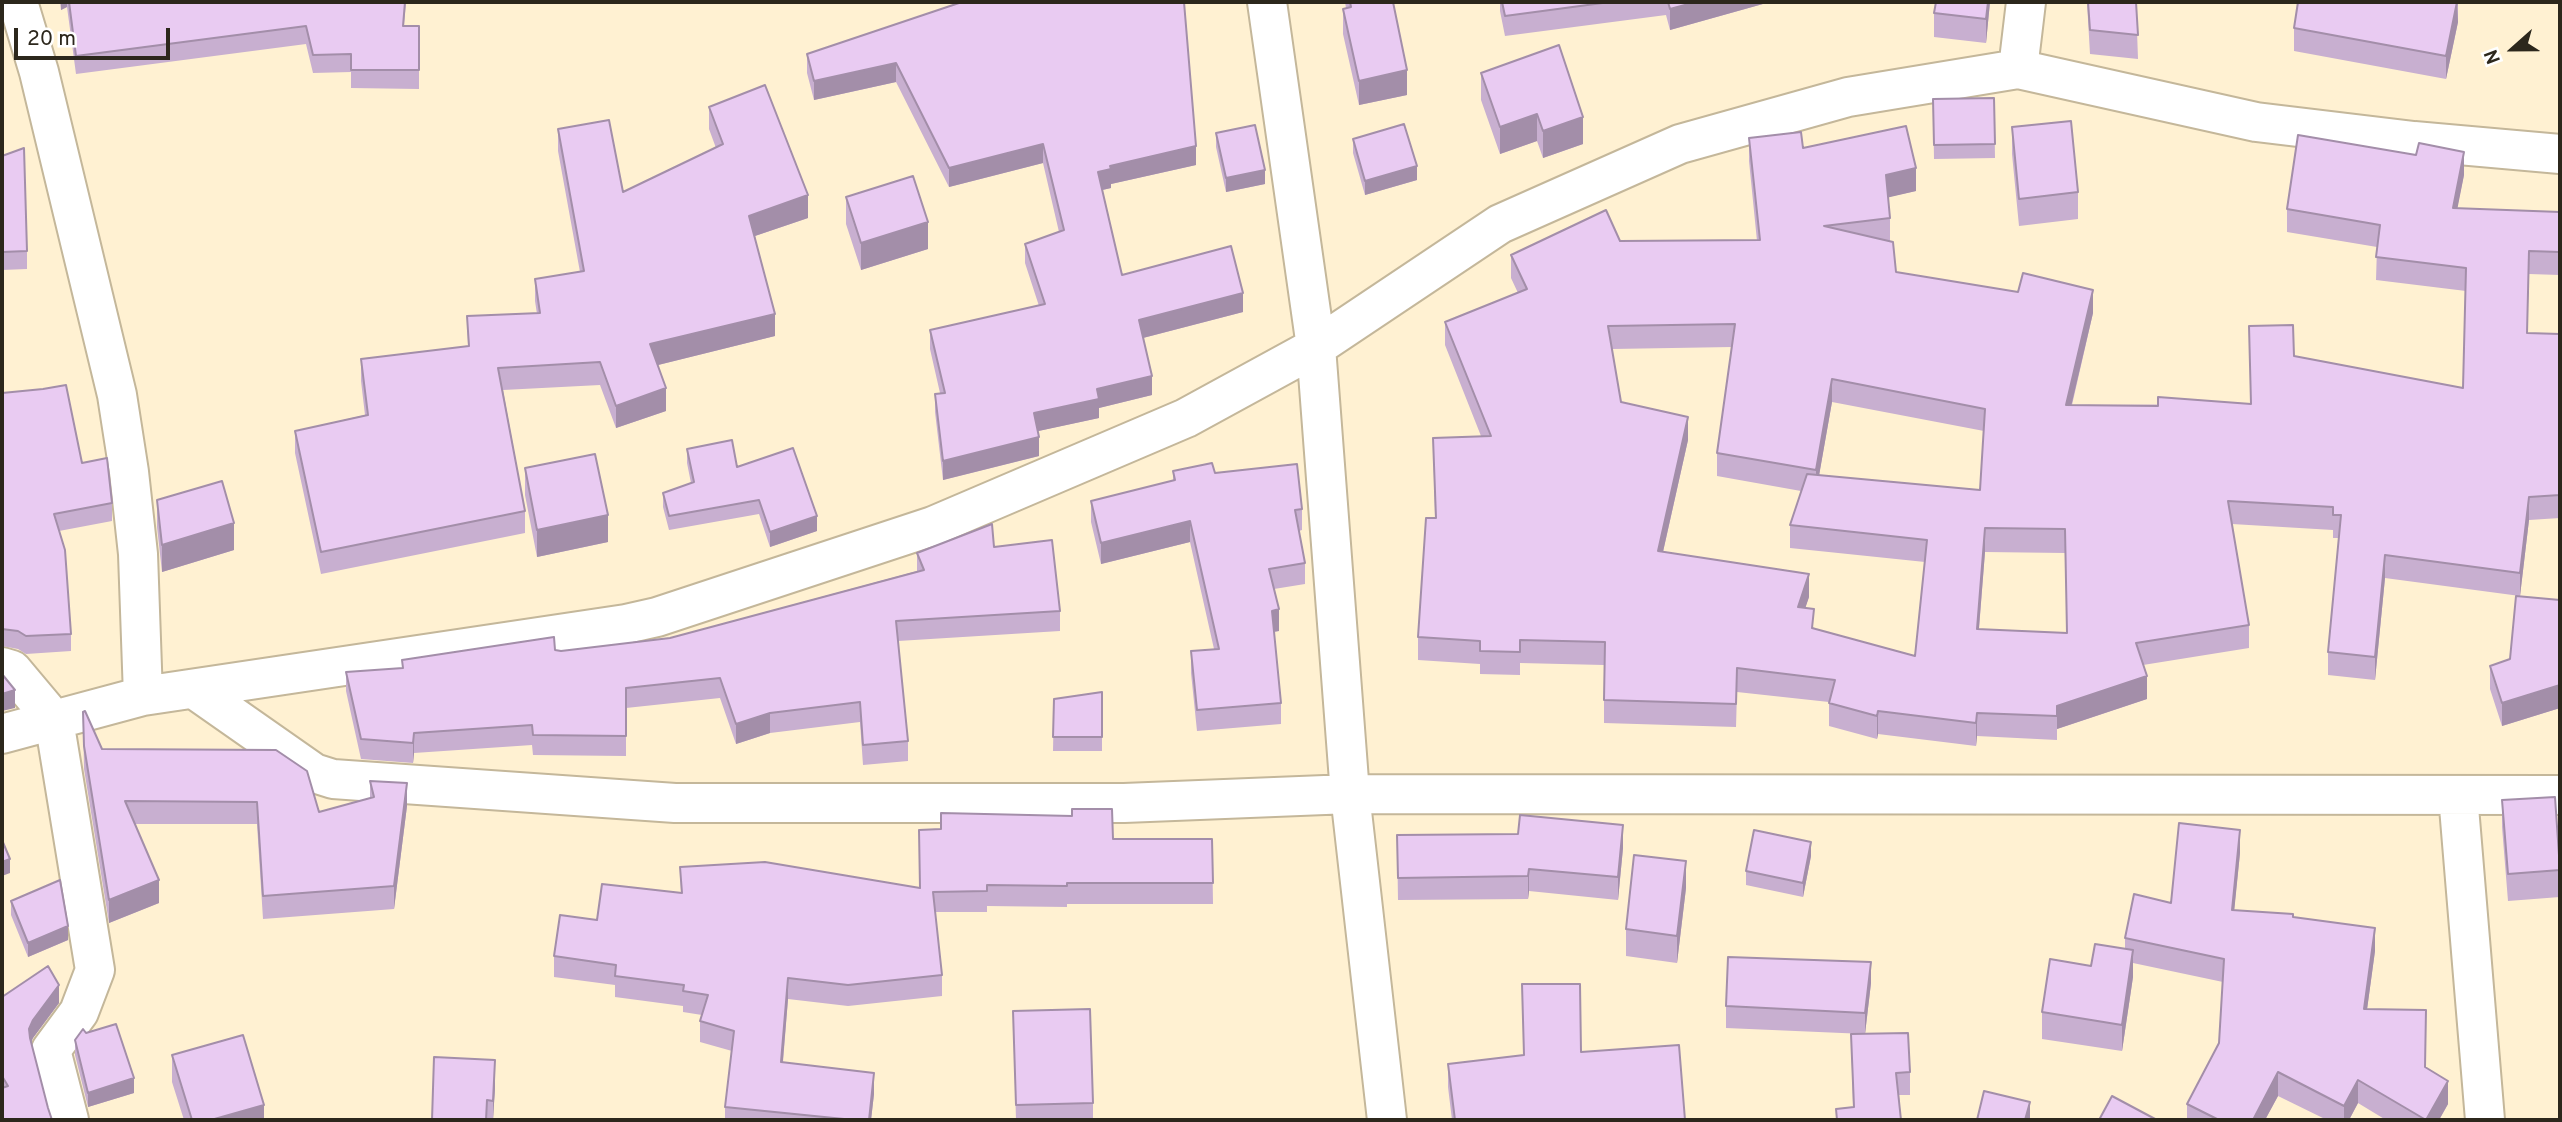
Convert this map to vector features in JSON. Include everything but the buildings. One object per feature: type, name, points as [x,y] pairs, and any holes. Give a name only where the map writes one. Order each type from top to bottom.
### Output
[{"type":"street","points":[[18,2],[48,110],[117,395],[130,472],[138,554],[143,696]]},
{"type":"street","points":[[1267,2],[1316,347],[1350,794],[1387,1120]]},
{"type":"street","points":[[2018,69],[2026,2]]},
{"type":"street","points":[[2,734],[143,696],[407,659],[626,624],[657,617],[933,526],[1186,418],[1316,347],[1500,224],[1680,144],[1848,97],[2018,69],[2256,122],[2414,141],[2560,154]]},
{"type":"street","points":[[2,667],[12,670],[54,720],[95,970],[79,1012],[51,1050],[69,1120]]},
{"type":"street","points":[[194,689],[314,773],[333,779],[675,803],[1124,803],[1350,794],[2560,795]]},
{"type":"street","points":[[2458,795],[2485,1120]]}]
